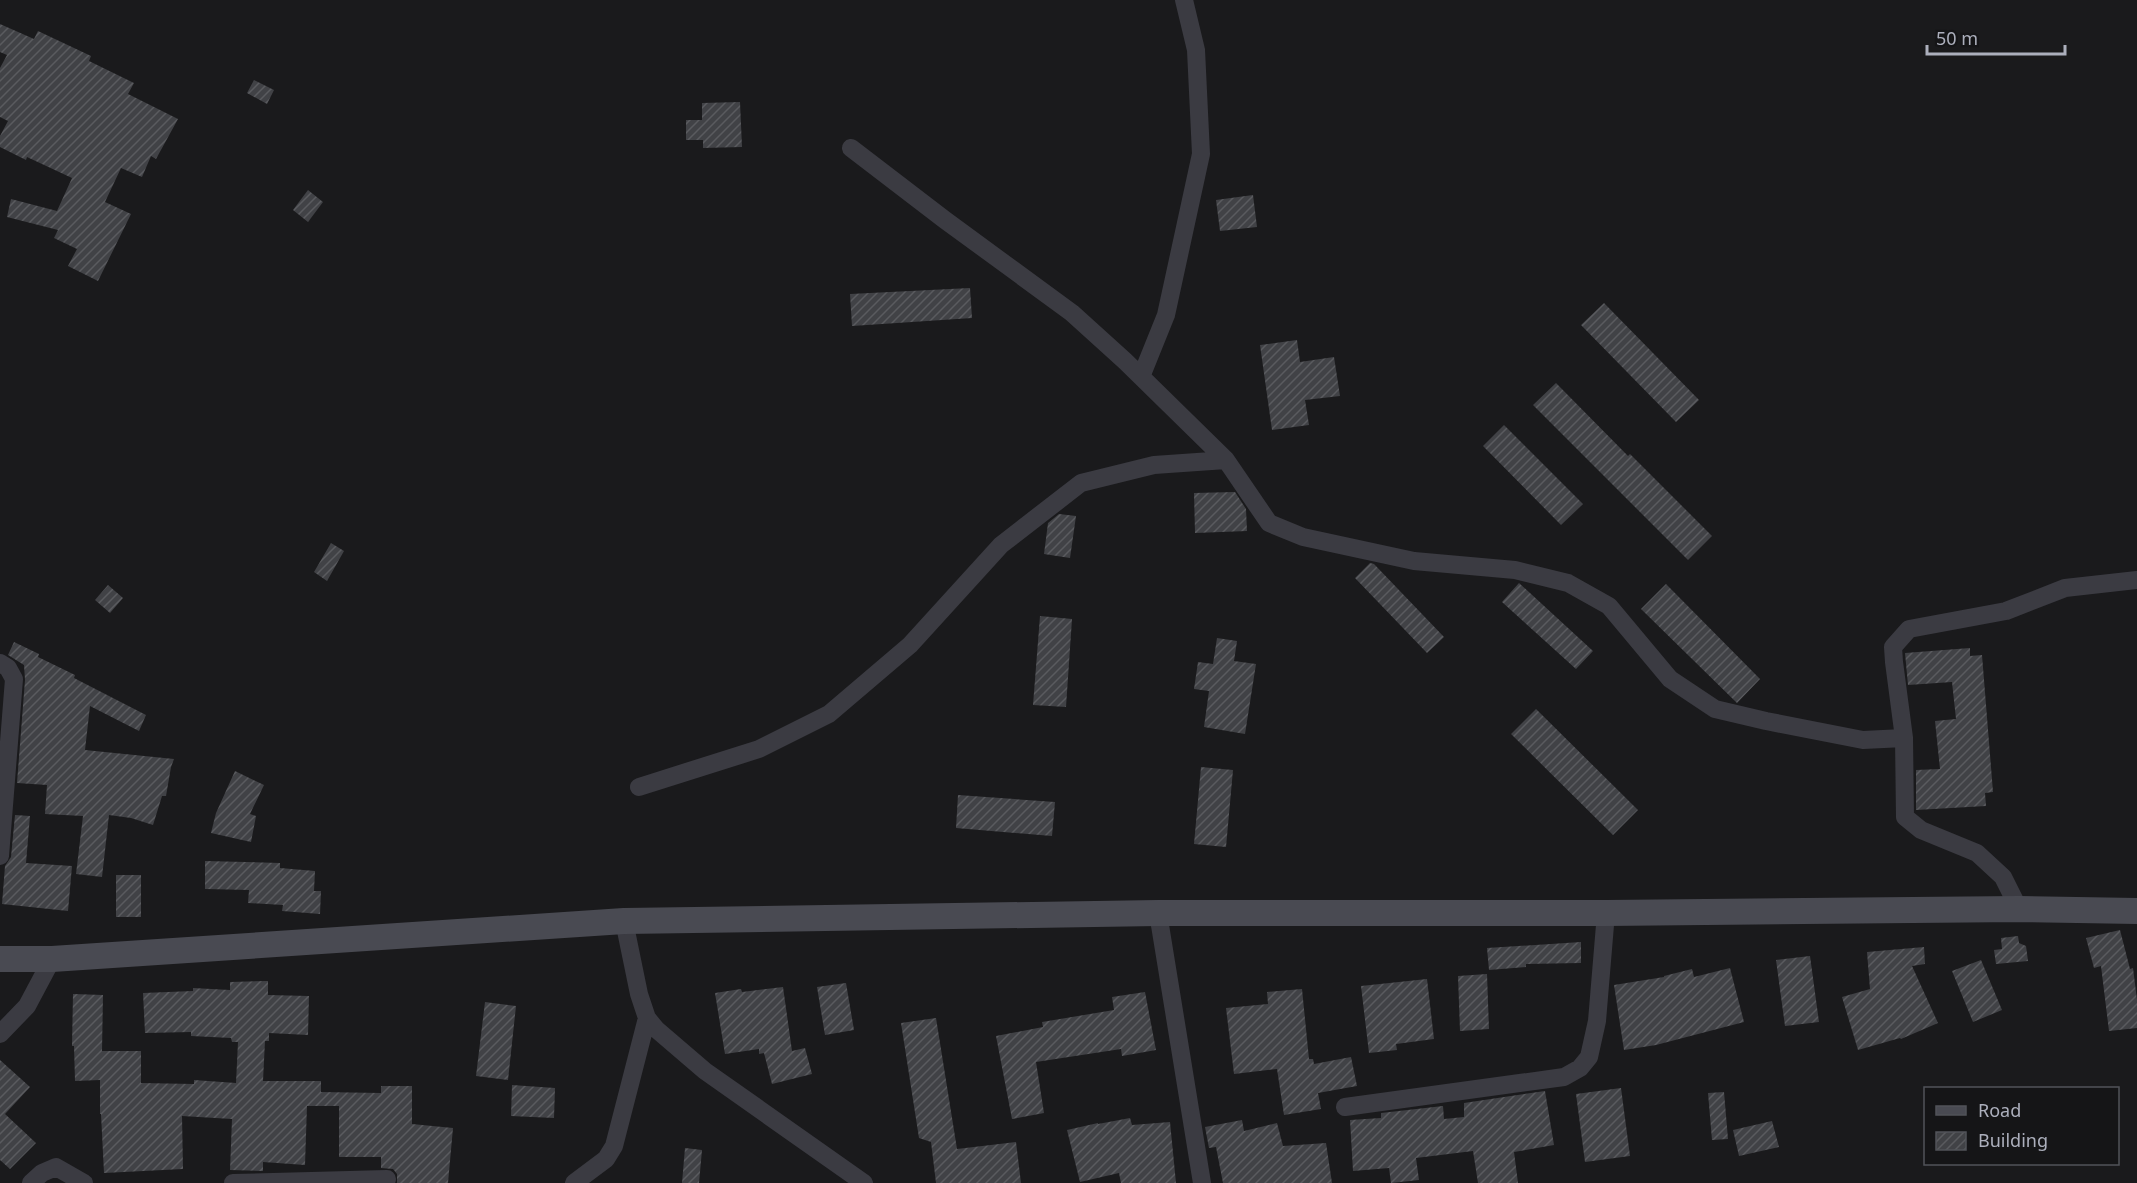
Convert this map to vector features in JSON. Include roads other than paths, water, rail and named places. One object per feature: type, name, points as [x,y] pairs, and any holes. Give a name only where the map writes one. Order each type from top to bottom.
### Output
[{"type":"main road","points":[[0,959],[52,959],[624,921],[1158,913],[1606,913],[2019,909],[2137,911]]},
{"type":"street","points":[[1141,377],[1166,315],[1201,154],[1196,50],[1184,0]]},
{"type":"street","points":[[851,148],[1072,313],[1226,460],[1269,523],[1303,537],[1414,561],[1515,570],[1568,583],[1610,606],[1670,679],[1715,709],[1863,740],[1904,738]]},
{"type":"street","points":[[639,787],[759,749],[829,714],[910,645],[1001,545],[1081,483],[1154,465],[1226,460]]},
{"type":"street","points":[[2019,909],[2003,877],[1977,853],[1921,830],[1905,817],[1904,738],[1893,647],[1909,628],[2007,612],[2065,588],[2137,580]]},
{"type":"street","points":[[0,856],[14,679],[4,671]]},
{"type":"street","points":[[1158,913],[1202,1183]]},
{"type":"street","points":[[1345,1107],[1564,1077],[1580,1068],[1589,1057],[1597,1021],[1606,913]]},
{"type":"street","points":[[624,921],[639,994],[647,1018],[656,1029],[705,1071],[864,1183]]},
{"type":"street","points":[[0,1034],[27,1006],[52,959]]},
{"type":"street","points":[[574,1183],[606,1159],[614,1146],[647,1018]]},
{"type":"street","points":[[31,1183],[42,1173],[56,1167],[84,1183]]},
{"type":"street","points":[[233,1183],[387,1179]]}]
